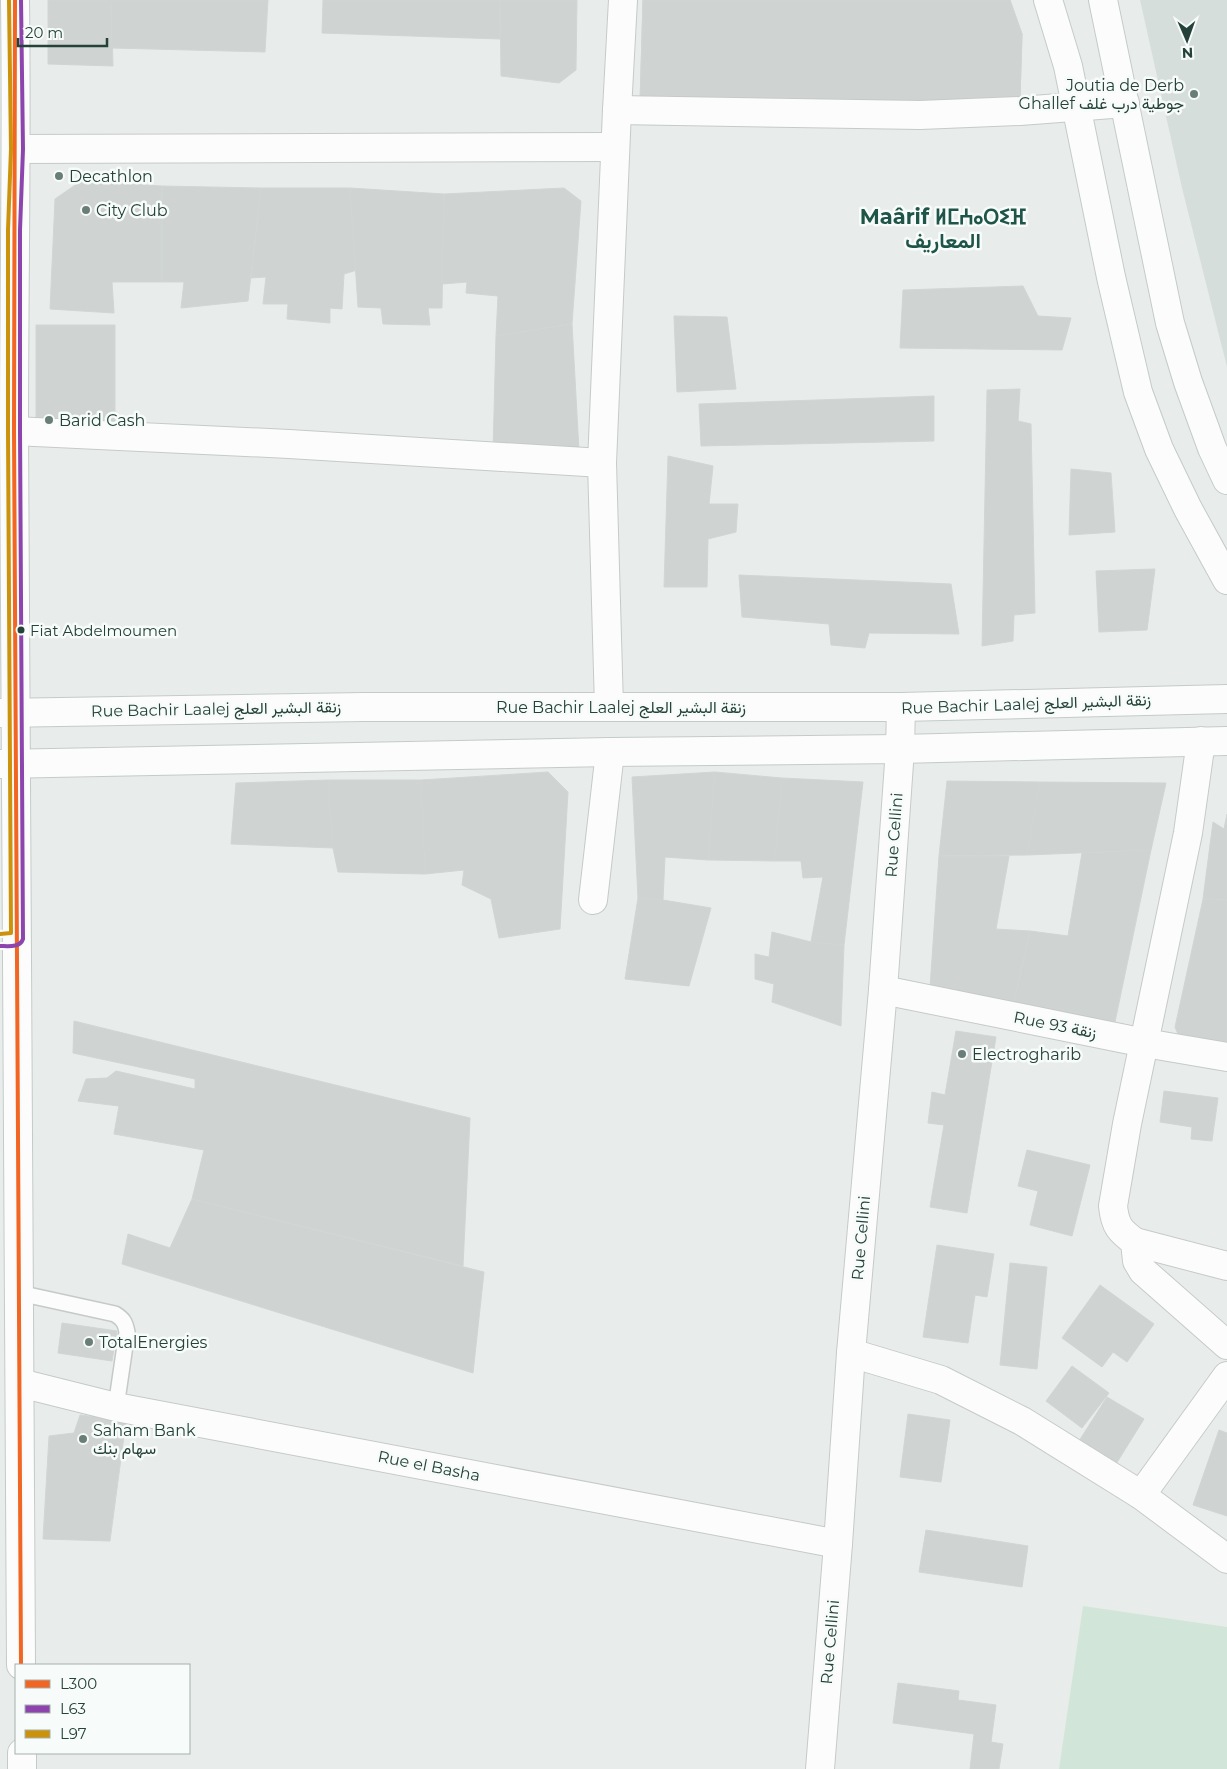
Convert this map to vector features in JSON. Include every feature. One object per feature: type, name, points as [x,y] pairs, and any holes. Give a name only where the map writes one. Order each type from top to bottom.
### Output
[{"type":"street","points":[[15,0],[17,149],[14,230],[14,430],[8,764],[9,939],[19,1293],[21,1664]]},
{"type":"street","points":[[609,707],[602,463],[623,0]]},
{"type":"street","points":[[1048,0],[1068,66],[1111,276],[1138,392],[1159,449],[1188,509],[1227,580]]},
{"type":"street","points":[[1103,0],[1170,323],[1188,382],[1212,448],[1227,480]]},
{"type":"street","points":[[617,110],[920,115],[1010,112],[1125,103]]},
{"type":"street","points":[[17,149],[615,147]]},
{"type":"street","points":[[14,430],[602,463]]},
{"type":"street","name":"Rue Bachir Laalej زنقة البشير العلج","points":[[8,713],[364,707],[901,707],[1227,699]]},
{"type":"street","name":"Rue Cellini","points":[[820,1769],[851,1353],[883,990],[900,749],[901,707]]},
{"type":"street","points":[[8,764],[610,752],[900,749],[1214,741],[1188,833],[1127,1124],[1113,1206],[1114,1219],[1120,1231],[1135,1242],[1227,1266]]},
{"type":"street","points":[[593,900],[610,752]]},
{"type":"street","name":"Rue 93 زنقة","points":[[883,990],[1145,1043],[1227,1057]]},
{"type":"street","points":[[1135,1242],[1137,1261],[1143,1271],[1227,1345]]},
{"type":"street","points":[[851,1353],[941,1380],[1022,1421],[1141,1495],[1227,1559]]},
{"type":"street","points":[[1141,1495],[1227,1376]]},
{"type":"street","name":"Rue el Basha","points":[[20,1383],[116,1407],[838,1544]]},
{"type":"street","points":[[22,1754],[22,1769]]},
{"type":"lane","points":[[19,1293],[115,1314],[122,1319],[126,1332],[116,1407]]},
{"type":"shaded area","name":"Joutia de Derb Ghallef جوطية درب غلف","points":[[1140,0],[1227,0],[1227,367],[1182,188]]},
{"type":"green space","points":[[1083,1606],[1227,1627],[1227,1769],[1059,1769]]},
{"type":"building","points":[[48,0],[111,0],[113,66],[48,64]]},
{"type":"building","points":[[111,0],[268,0],[265,52],[112,48]]},
{"type":"building","points":[[323,0],[500,0],[500,39],[322,33]]},
{"type":"building","points":[[500,0],[577,0],[576,70],[559,83],[501,76]]},
{"type":"building","points":[[643,0],[699,0],[699,43],[924,51],[895,0],[1010,0],[1022,34],[1020,97],[938,110],[640,103]]},
{"type":"building","points":[[643,0],[1010,0],[1022,34],[1020,97],[938,110],[640,103]]},
{"type":"building","points":[[81,181],[162,186],[162,282],[112,282],[114,313],[50,309],[55,199]]},
{"type":"building","points":[[162,186],[261,188],[248,301],[181,308],[184,282],[162,282]]},
{"type":"building","points":[[261,188],[350,188],[357,270],[344,274],[342,309],[330,308],[330,323],[287,319],[288,304],[263,304],[266,277],[251,278]]},
{"type":"building","points":[[350,188],[444,194],[442,308],[428,308],[430,325],[383,324],[381,308],[358,307]]},
{"type":"building","points":[[564,188],[581,201],[572,324],[496,336],[498,296],[466,293],[467,282],[442,284],[444,194]]},
{"type":"building","points":[[1023,286],[1038,316],[1071,318],[1062,350],[900,348],[903,290]]},
{"type":"building","points":[[674,316],[727,317],[736,389],[677,392]]},
{"type":"building","points":[[572,324],[579,451],[493,452],[496,336]]},
{"type":"building","points":[[36,325],[115,325],[115,423],[36,423]]},
{"type":"building","points":[[1020,389],[1018,421],[1031,424],[1035,613],[1014,615],[1013,641],[982,646],[987,390]]},
{"type":"building","points":[[934,396],[934,441],[701,446],[699,404]]},
{"type":"building","points":[[668,456],[713,466],[709,504],[738,504],[736,532],[708,539],[707,587],[664,587]]},
{"type":"building","points":[[1071,469],[1111,473],[1115,532],[1069,535]]},
{"type":"building","points":[[1155,569],[1147,630],[1099,632],[1096,571]]},
{"type":"building","points":[[739,575],[951,584],[959,634],[869,633],[865,648],[831,645],[829,624],[742,617]]},
{"type":"building","points":[[548,772],[568,792],[560,929],[499,938],[491,899],[462,885],[464,870],[425,874],[421,780]]},
{"type":"building","points":[[715,772],[782,778],[775,861],[708,860]]},
{"type":"building","points":[[715,772],[708,860],[665,857],[663,900],[638,898],[632,777]]},
{"type":"building","points":[[782,778],[863,782],[844,945],[811,942],[823,877],[803,878],[801,861],[775,861]]},
{"type":"building","points":[[328,780],[421,780],[425,874],[338,872],[333,848]]},
{"type":"building","points":[[328,780],[333,848],[231,844],[236,783]]},
{"type":"building","points":[[947,781],[1040,782],[1027,855],[939,856]]},
{"type":"building","points":[[1040,782],[1166,783],[1151,850],[1027,855]]},
{"type":"building","points":[[1227,814],[1227,900],[1203,899],[1213,822],[1224,829]]},
{"type":"building","points":[[1151,850],[1115,1022],[1013,1006],[1030,931],[1068,936],[1082,853]]},
{"type":"building","points":[[939,856],[1009,856],[996,929],[1030,931],[1013,1006],[930,988]]},
{"type":"building","points":[[638,898],[711,908],[689,986],[625,979]]},
{"type":"building","points":[[1203,899],[1227,900],[1227,1043],[1180,1039],[1175,1027]]},
{"type":"building","points":[[772,932],[811,942],[844,945],[841,1026],[772,1002],[774,984],[755,979],[755,954],[769,957]]},
{"type":"building","points":[[74,1021],[470,1118],[463,1266],[192,1199],[204,1150],[114,1134],[119,1106],[78,1101],[86,1079],[107,1078],[116,1071],[195,1089],[195,1079],[73,1053]]},
{"type":"building","points":[[956,1031],[996,1037],[967,1213],[930,1207],[944,1125],[928,1123],[932,1092],[945,1095]]},
{"type":"building","points":[[1164,1091],[1218,1098],[1212,1141],[1191,1139],[1192,1127],[1160,1122]]},
{"type":"building","points":[[1027,1150],[1090,1165],[1072,1236],[1030,1225],[1038,1191],[1018,1186]]},
{"type":"building","points":[[192,1199],[484,1272],[473,1373],[122,1264],[128,1234],[170,1248]]},
{"type":"building","points":[[937,1245],[994,1254],[987,1297],[975,1295],[968,1343],[923,1337]]},
{"type":"building","points":[[1010,1263],[1047,1267],[1037,1369],[1000,1365]]},
{"type":"building","points":[[1100,1285],[1154,1324],[1127,1362],[1113,1352],[1102,1367],[1062,1338]]},
{"type":"building","points":[[62,1323],[117,1331],[112,1361],[58,1353]]},
{"type":"building","points":[[1072,1366],[1109,1393],[1082,1428],[1046,1401]]},
{"type":"building","points":[[1107,1397],[1144,1419],[1116,1464],[1079,1441]]},
{"type":"building","points":[[908,1414],[950,1420],[941,1482],[900,1477]]},
{"type":"building","points":[[80,1415],[126,1421],[110,1541],[43,1539],[49,1436],[74,1433]]},
{"type":"building","points":[[1219,1430],[1227,1433],[1227,1516],[1193,1505]]},
{"type":"building","points":[[926,1530],[1028,1546],[1022,1587],[919,1572]]},
{"type":"building","points":[[898,1683],[959,1691],[958,1700],[996,1705],[991,1742],[1003,1744],[999,1769],[970,1769],[974,1734],[893,1723]]},
{"type":"transit line","name":"L97","points":[[0,934],[11,933],[8,431],[8,230],[11,149],[9,0]]},
{"type":"transit line","name":"L300","points":[[15,0],[14,431],[21,1664]]},
{"type":"transit line","name":"L63","points":[[0,946],[17,945],[23,939],[20,431],[20,230],[23,149],[21,0]]},
{"type":"place","name":"Joutia de Derb Ghallef جوطية درب غلف","points":[[1194,94]]},
{"type":"place","name":"Decathlon","points":[[59,176]]},
{"type":"place","name":"City Club","points":[[86,210]]},
{"type":"place","name":"Barid Cash","points":[[49,420]]},
{"type":"place","name":"Fiat Abdelmoumen","points":[[21,630]]},
{"type":"place","name":"Electrogharib","points":[[962,1054]]},
{"type":"place","name":"TotalEnergies","points":[[89,1342]]},
{"type":"place","name":"Saham Bank سهام بنك","points":[[83,1439]]},
{"type":"district","name":"Maârif ⵍⵎⵄⴰⵔⵉⴼ المعاريف","points":[[943,228]]}]
